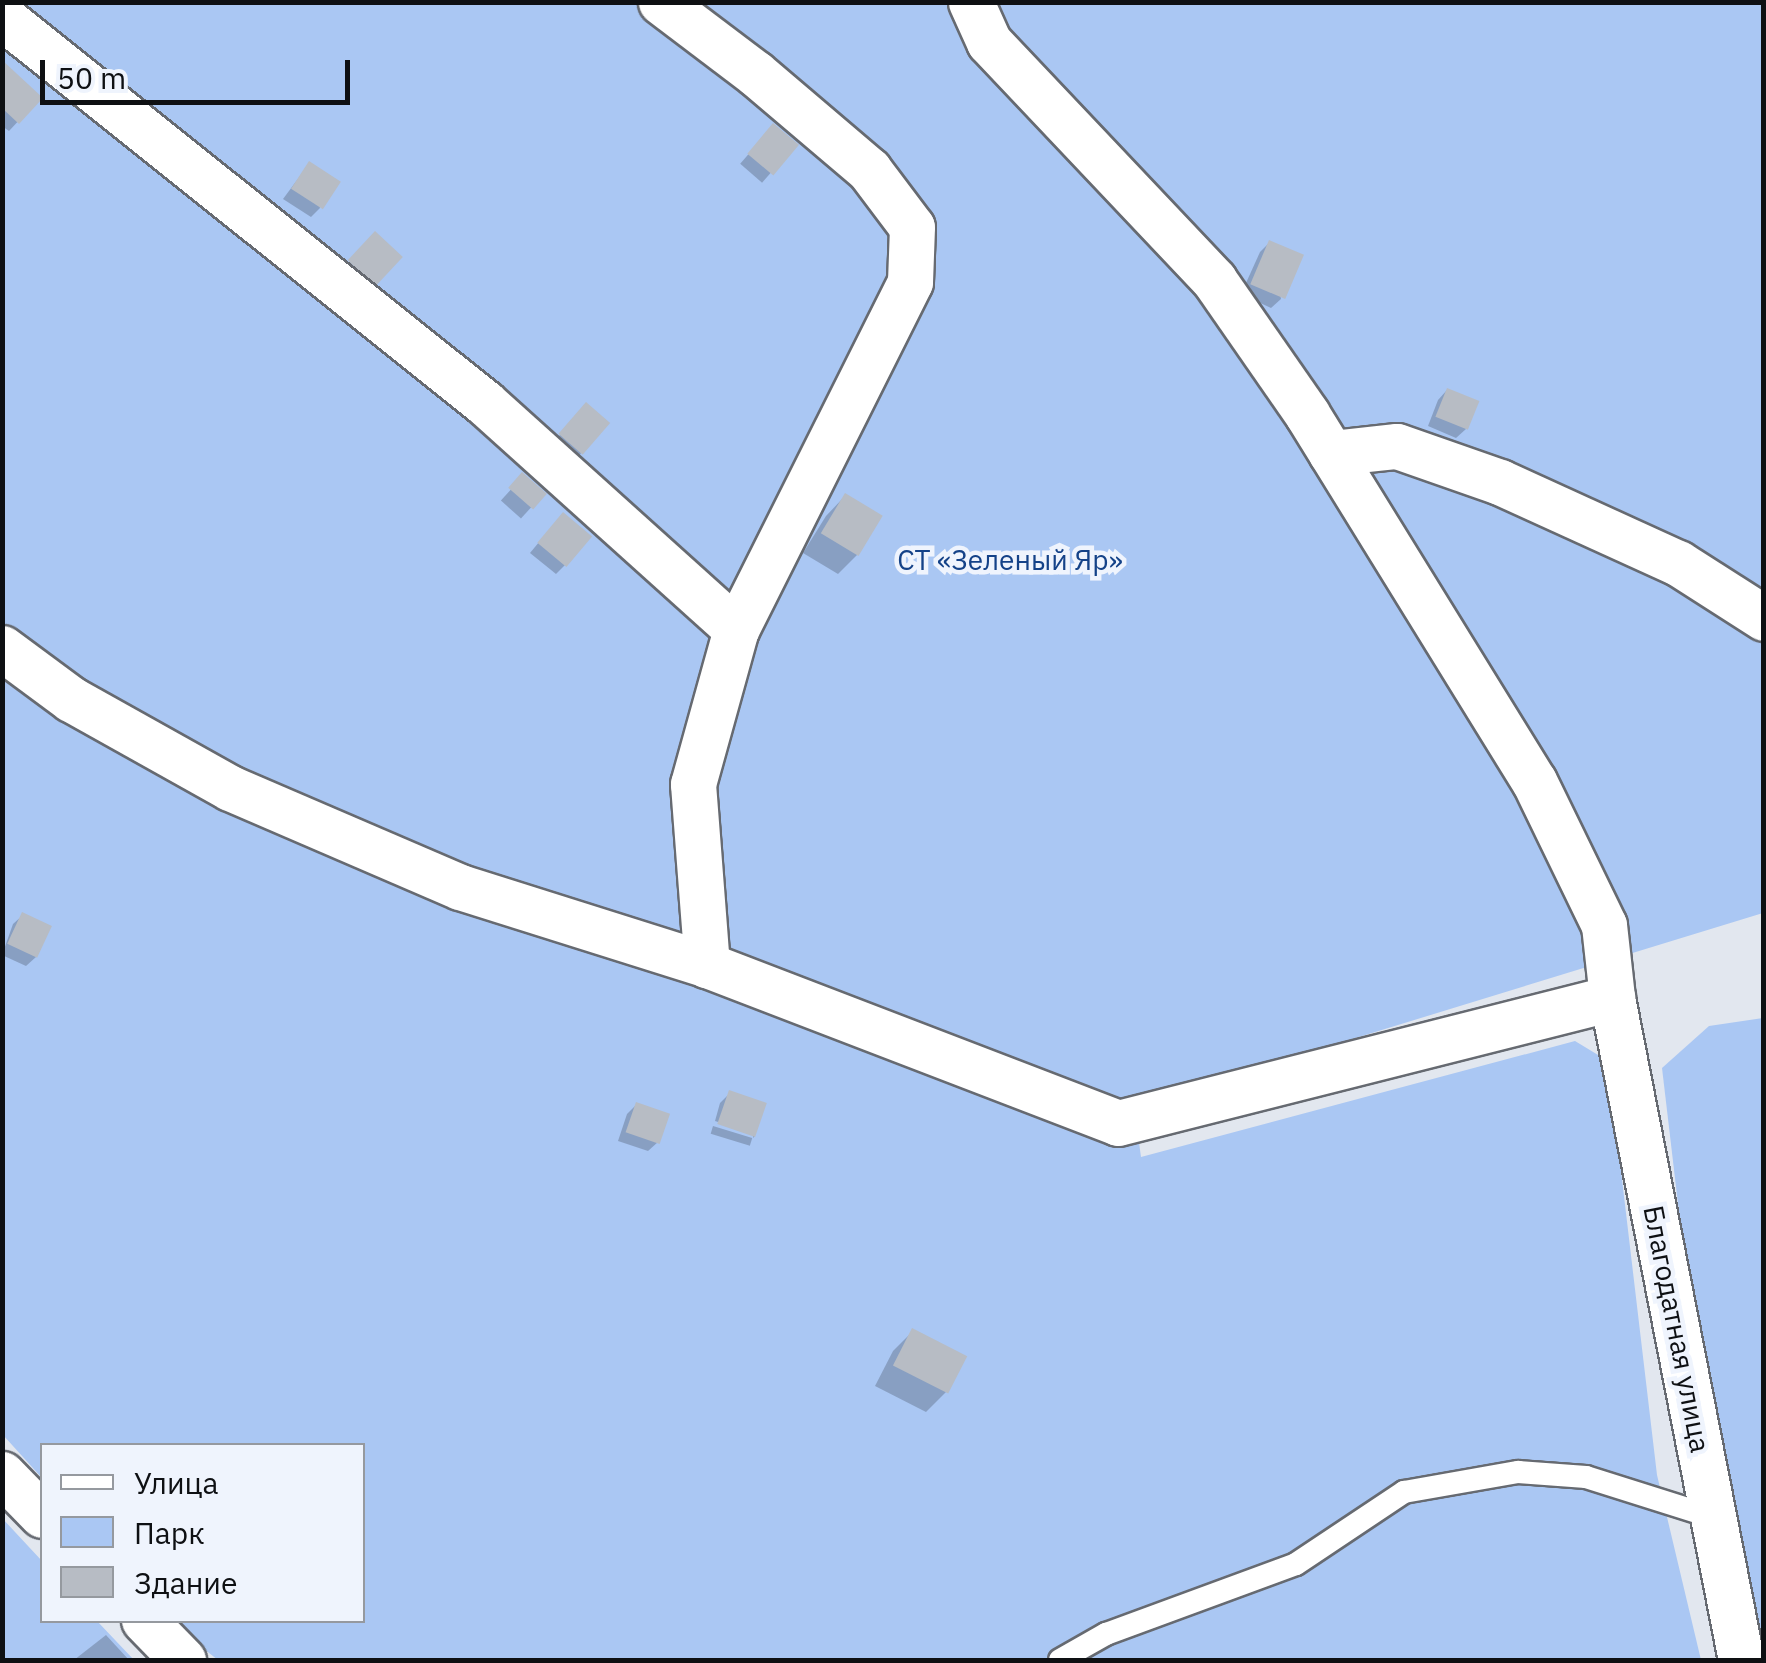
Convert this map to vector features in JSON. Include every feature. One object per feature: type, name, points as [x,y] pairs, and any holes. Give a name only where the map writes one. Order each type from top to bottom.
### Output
[{"type":"street","points":[[662,2],[870,170],[912,227],[910,282],[736,629],[693,784],[708,965]]},
{"type":"street","name":"Благодатная улица","points":[[971,2],[988,42],[1214,280],[1331,453],[1534,780],[1604,925],[1612,998],[1741,1660]]},
{"type":"street","points":[[2,17],[485,403],[736,629]]},
{"type":"street","points":[[1331,453],[1396,446],[1500,482],[1678,564],[1764,618]]},
{"type":"street","points":[[2,648],[71,698],[230,788],[460,886],[708,965],[1118,1122],[1612,998]]},
{"type":"street","points":[[2,1474],[40,1513]]},
{"type":"street","points":[[147,1623],[183,1660]]},
{"type":"lane","points":[[1060,1660],[1106,1634],[1296,1564],[1404,1492],[1518,1472],[1586,1477],[1713,1517]]},
{"type":"green space","name":"СТ «Зеленый Яр»","points":[[3,3],[1763,3],[1763,913],[1134,1106],[1141,1157],[1575,1041],[1608,1061],[1657,1475],[1701,1660],[218,1660],[180,1623],[365,1623],[365,1443],[40,1443],[40,1476],[3,1435]]},
{"type":"green space","points":[[1764,1018],[1763,1643],[1681,1229],[1662,1068],[1709,1026]]},
{"type":"green space","points":[[2,1518],[40,1559],[40,1623],[99,1623],[134,1660],[3,1660]]},
{"type":"building","points":[[2,60],[43,98],[19,124],[2,108]]},
{"type":"building","points":[[773,123],[799,145],[773,175],[747,154]]},
{"type":"building","points":[[309,161],[341,182],[323,209],[291,189]]},
{"type":"building","points":[[375,231],[403,257],[376,286],[348,260]]},
{"type":"building","points":[[1269,240],[1304,255],[1285,299],[1250,284]]},
{"type":"building","points":[[1447,388],[1479,401],[1468,430],[1435,417]]},
{"type":"building","points":[[586,402],[610,423],[583,455],[558,434]]},
{"type":"building","points":[[522,472],[547,494],[533,509],[508,488]]},
{"type":"building","points":[[845,493],[883,516],[859,556],[821,533]]},
{"type":"building","points":[[563,512],[592,536],[566,567],[537,543]]},
{"type":"building","points":[[22,912],[52,926],[37,958],[7,944]]},
{"type":"building","points":[[729,1090],[767,1103],[755,1137],[717,1124]]},
{"type":"building","points":[[636,1102],[670,1114],[660,1144],[626,1132]]},
{"type":"building","points":[[912,1328],[967,1356],[948,1394],[893,1365]]}]
